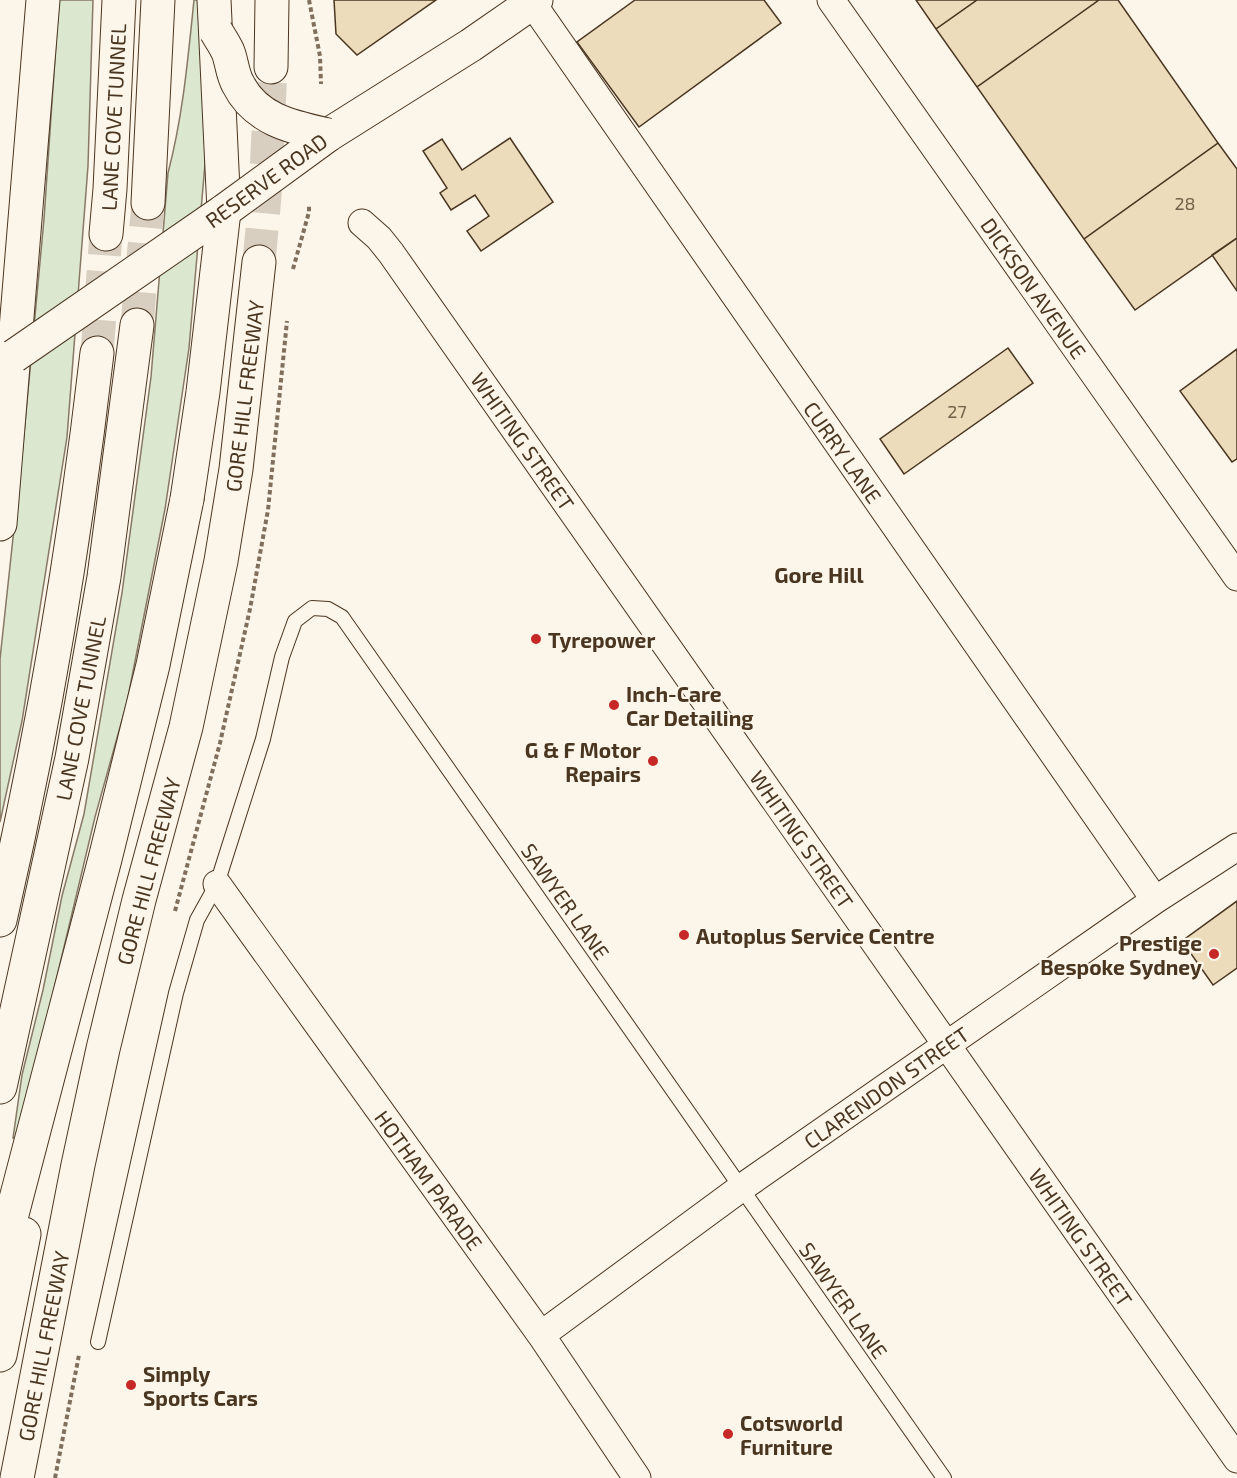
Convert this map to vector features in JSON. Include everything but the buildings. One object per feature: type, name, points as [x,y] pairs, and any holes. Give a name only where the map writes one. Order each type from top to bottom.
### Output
[{"type":"main road","name":"LANE COVE TUNNEL","points":[[106,234],[119,0]]},
{"type":"main road","name":"LANE COVE TUNNEL","points":[[148,203],[158,0]]},
{"type":"main road","points":[[271,68],[272,0]]},
{"type":"main road","name":"RESERVE ROAD","points":[[7,361],[224,211],[328,135],[471,45],[534,2]]},
{"type":"main road","points":[[0,524],[7,361],[42,14]]},
{"type":"main road","points":[[215,16],[237,83],[252,105],[283,124],[328,135]]},
{"type":"main road","points":[[0,1260],[153,665],[187,499],[203,392],[224,211],[215,16]]},
{"type":"main road","name":"GORE HILL FREEWAY","points":[[17,1478],[103,1049],[139,900],[186,727],[221,561],[236,469],[259,262]]},
{"type":"main road","name":"LANE COVE TUNNEL","points":[[0,1087],[72,758],[104,577],[137,325]]},
{"type":"main road","name":"LANE COVE TUNNEL","points":[[0,920],[24,814],[56,638],[86,449],[97,353]]},
{"type":"main road","points":[[0,1355],[71,991]]},
{"type":"street","name":"DICKSON AVENUE","points":[[831,0],[1237,577]]},
{"type":"street","name":"CURRY LANE","points":[[534,2],[1155,900]]},
{"type":"street","name":"WHITING STREET","points":[[362,223],[391,253],[1237,1459]]},
{"type":"street","name":"CLARENDON STREET","points":[[541,1335],[741,1188],[1155,900],[1237,847]]},
{"type":"street","name":"HOTHAM PARADE","points":[[217,884],[541,1335],[637,1478]]},
{"type":"lane","name":"SAWYER LANE","points":[[98,1342],[176,993],[197,920],[217,884],[263,739],[282,657],[296,621],[312,608],[328,609],[342,617],[944,1478]]},
{"type":"path","points":[[309,0],[320,56],[321,84]]},
{"type":"path","points":[[292,278],[309,204]]},
{"type":"path","points":[[268,510],[288,312]]},
{"type":"green space","points":[[59,0],[93,0],[88,166],[67,437],[22,721],[0,822],[0,659],[44,219]]},
{"type":"green space","points":[[194,0],[203,0],[209,118],[189,348],[165,509],[127,702],[95,817],[18,1140],[13,1138],[22,1075],[43,990],[62,896],[84,814],[122,593],[151,377],[168,173],[181,109]]},
{"type":"tunnel","points":[[259,262],[265,196],[271,67]]},
{"type":"tunnel","points":[[137,325],[148,203]]},
{"type":"tunnel","points":[[97,353],[106,234]]},
{"type":"place","name":"Tyrepower","points":[[536,639]]},
{"type":"place","name":"Inch-Care Car Detailing","points":[[614,705]]},
{"type":"place","name":"G & F Motor Repairs","points":[[653,761]]},
{"type":"place","name":"Autoplus Service Centre","points":[[684,935]]},
{"type":"place","name":"Prestige Bespoke Sydney","points":[[1214,954]]},
{"type":"place","name":"Simply Sports Cars","points":[[131,1385]]},
{"type":"place","name":"Cotsworld Furniture","points":[[728,1434]]},
{"type":"district","name":"Gore Hill","points":[[819,574]]}]
